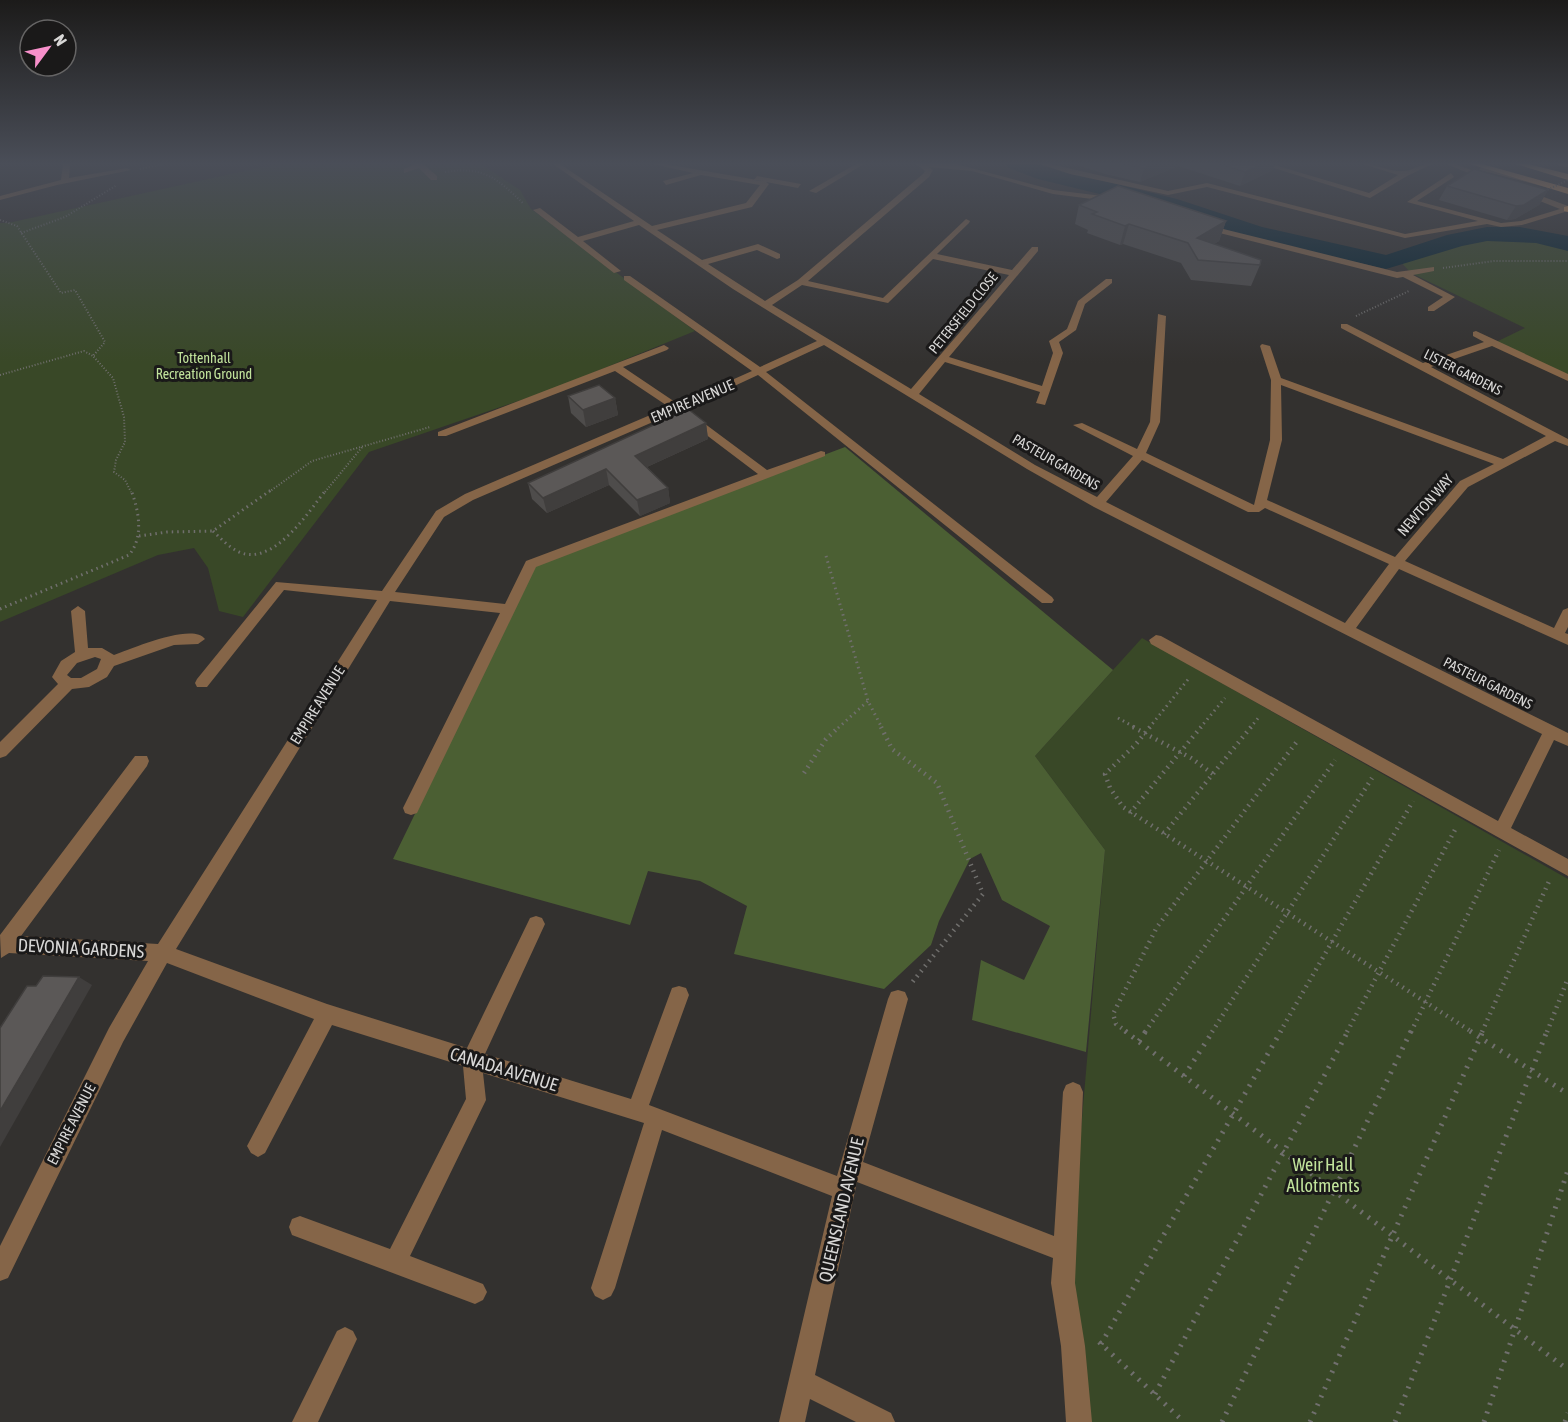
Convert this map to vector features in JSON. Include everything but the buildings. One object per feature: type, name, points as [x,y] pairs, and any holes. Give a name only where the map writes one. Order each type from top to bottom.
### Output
[{"type":"street","points":[[563,230],[617,271]]},
{"type":"street","points":[[576,240],[624,230]]},
{"type":"street","name":"PASTEUR GARDENS","points":[[652,230],[823,342],[1031,467],[1098,504],[1568,740]]},
{"type":"street","points":[[765,305],[801,282],[861,230]]},
{"type":"street","points":[[801,282],[885,302],[957,230]]},
{"type":"street","points":[[1218,230],[1351,265],[1405,274],[1450,297],[1431,309]]},
{"type":"street","points":[[1383,230],[1405,236],[1439,230]]},
{"type":"street","points":[[701,263],[758,247],[777,256]]},
{"type":"street","name":"PETERSFIELD CLOSE","points":[[913,394],[1035,249]]},
{"type":"street","points":[[932,256],[1013,273]]},
{"type":"street","points":[[1405,274],[1431,269]]},
{"type":"street","points":[[627,278],[760,372],[1047,600]]},
{"type":"street","points":[[1041,403],[1058,353],[1054,340],[1071,330],[1081,303],[1109,281]]},
{"type":"street","points":[[1098,504],[1138,456],[1155,422],[1161,316]]},
{"type":"street","name":"LISTER GARDENS","points":[[1344,326],[1568,443]]},
{"type":"street","points":[[1476,334],[1568,378]]},
{"type":"street","name":"EMPIRE AVENUE","points":[[0,1270],[111,1046],[163,953],[440,514],[509,479],[760,372],[823,342]]},
{"type":"street","points":[[1422,367],[1493,342]]},
{"type":"street","points":[[1078,425],[1138,456],[1252,509],[1259,508],[1276,440],[1276,380],[1265,346]]},
{"type":"street","points":[[440,429],[664,348]]},
{"type":"street","points":[[944,359],[1045,390]]},
{"type":"street","points":[[616,367],[677,408],[765,474]]},
{"type":"street","points":[[1276,380],[1503,463]]},
{"type":"street","name":"NEWTON WAY","points":[[1348,629],[1396,564],[1464,484],[1555,436]]},
{"type":"street","points":[[411,808],[531,564],[821,454]]},
{"type":"street","points":[[1262,502],[1562,637],[1568,613]]},
{"type":"street","points":[[202,683],[281,585],[388,594],[509,609]]},
{"type":"street","points":[[78,611],[82,654]]},
{"type":"street","points":[[109,662],[104,654],[82,654],[70,661],[60,672],[62,681],[68,684],[93,680],[102,673],[109,662],[174,640],[198,639]]},
{"type":"street","points":[[1156,640],[1501,839],[1568,868]]},
{"type":"street","points":[[0,752],[68,684]]},
{"type":"street","points":[[1501,839],[1551,732]]},
{"type":"street","points":[[2,946],[141,761]]},
{"type":"street","points":[[395,1263],[476,1100],[472,1060],[536,924]]},
{"type":"street","name":"DEVONIA GARDENS","points":[[2,946],[163,953]]},
{"type":"street","name":"CANADA AVENUE","points":[[163,953],[327,1014],[646,1114],[1065,1251]]},
{"type":"street","points":[[603,1288],[646,1114],[679,995]]},
{"type":"street","name":"QUEENSLAND AVENUE","points":[[792,1422],[803,1382],[847,1179],[898,999]]},
{"type":"street","points":[[258,1146],[327,1014]]},
{"type":"street","points":[[1073,1092],[1063,1283],[1073,1346],[1079,1422]]},
{"type":"street","points":[[300,1227],[475,1292]]},
{"type":"street","points":[[305,1422],[345,1339]]},
{"type":"street","points":[[803,1382],[882,1422]]},
{"type":"path","points":[[19,230],[62,293],[75,290],[85,307],[105,342],[93,356]]},
{"type":"path","points":[[21,233],[28,230]]},
{"type":"path","points":[[1431,269],[1494,261],[1568,261]]},
{"type":"path","points":[[1344,326],[1338,324],[1388,303],[1416,287]]},
{"type":"path","points":[[0,375],[84,351],[93,356],[111,373],[122,408],[126,435],[124,444],[112,462],[114,472],[124,479],[132,494],[139,536],[135,550],[129,555],[0,609]]},
{"type":"path","points":[[139,536],[167,532],[213,531],[312,460],[440,429]]},
{"type":"path","points":[[213,531],[237,554],[249,555],[266,551],[282,543],[364,446]]},
{"type":"path","points":[[826,556],[868,701],[892,749],[937,783],[983,894],[898,999]]},
{"type":"path","points":[[1194,673],[1149,728],[1148,733],[1106,774],[1115,797],[1131,813],[1568,1094]]},
{"type":"path","points":[[1131,813],[1229,693]]},
{"type":"path","points":[[804,773],[826,739],[868,701]]},
{"type":"path","points":[[1164,834],[1263,712]]},
{"type":"path","points":[[1118,718],[1148,733],[1170,748],[1182,750],[1214,774]]},
{"type":"path","points":[[1302,734],[1157,927],[1113,1014],[1116,1024],[1568,1370]]},
{"type":"path","points":[[1139,1041],[1339,754]]},
{"type":"path","points":[[1184,1076],[1374,774]]},
{"type":"path","points":[[1101,1344],[1415,798]]},
{"type":"path","points":[[1155,1394],[1459,823]]},
{"type":"path","points":[[1222,1422],[1425,1002],[1501,839]]},
{"type":"path","points":[[1310,1422],[1552,875]]},
{"type":"path","points":[[1395,1422],[1568,978]]},
{"type":"path","points":[[1484,1422],[1568,1170]]},
{"type":"path","points":[[1094,1336],[1184,1422]]},
{"type":"path","points":[[1566,1422],[1568,1413]]},
{"type":"green space","name":"Tottenhall Recreation Ground","points":[[0,230],[560,230],[695,331],[553,389],[369,452],[243,617],[219,611],[208,568],[194,548],[158,555],[0,622]]},
{"type":"green space","points":[[1481,230],[1535,230],[1568,239],[1568,376],[1496,342],[1525,328],[1411,273],[1396,257],[1438,240]]},
{"type":"green space","points":[[845,447],[1113,670],[1035,756],[1105,850],[1086,1052],[972,1020],[981,960],[1024,980],[1050,926],[1002,900],[981,853],[970,859],[939,921],[931,945],[884,989],[734,954],[747,906],[700,881],[648,871],[630,925],[393,859],[537,563]]},
{"type":"green space","name":"Weir Hall Allotments","points":[[1142,638],[1568,879],[1568,1422],[1087,1422],[1068,1282],[1105,850],[1035,756]]},
{"type":"waterway","points":[[1248,230],[1386,262],[1455,240],[1487,234],[1520,234],[1568,244]]}]
